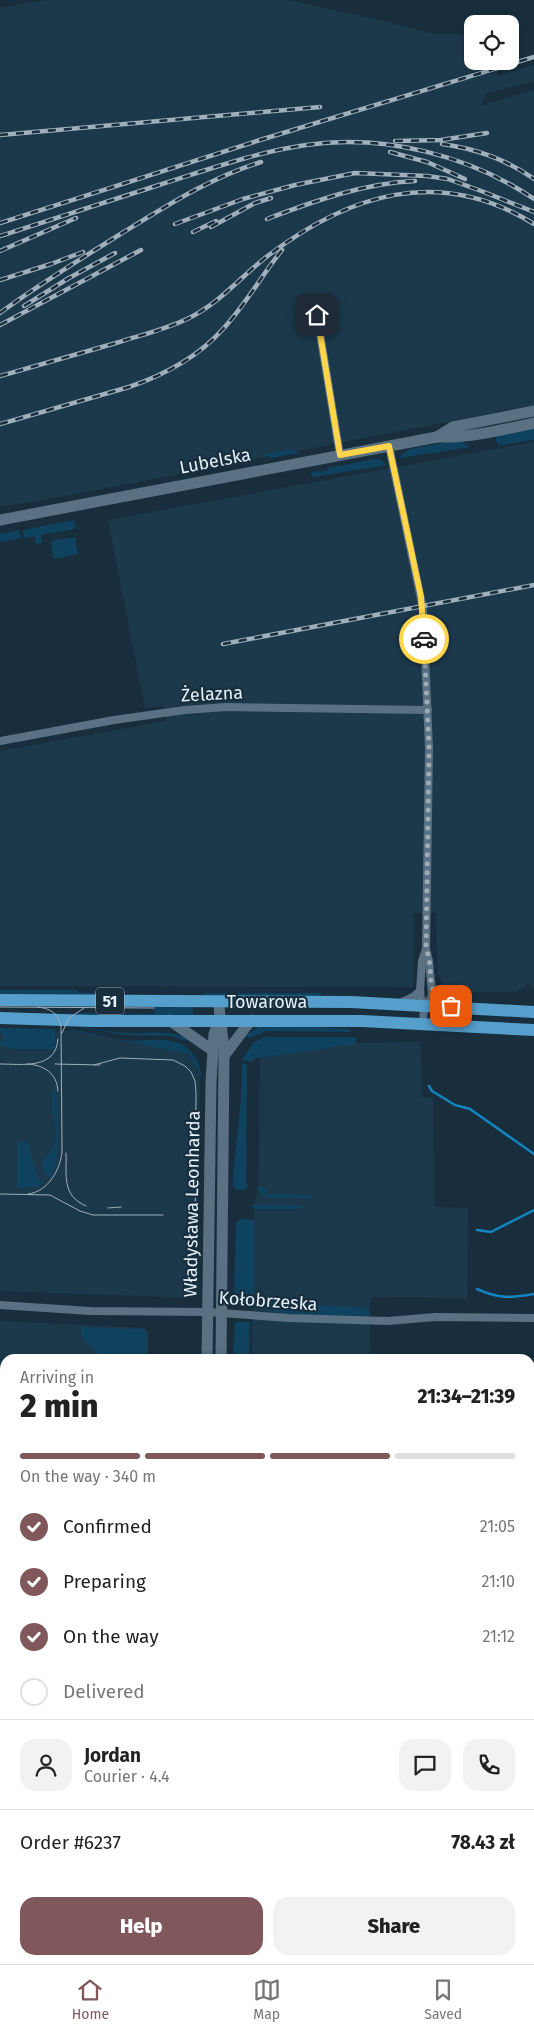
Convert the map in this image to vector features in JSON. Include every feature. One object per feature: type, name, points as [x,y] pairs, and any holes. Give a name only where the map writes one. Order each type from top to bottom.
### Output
[{"type":"main road","name":"Lubelska","points":[[438,437],[453,427],[534,411]]},
{"type":"main road","name":"Lubelska","points":[[0,520],[438,437],[479,434],[534,423]]},
{"type":"main road","name":"Towarowa","points":[[0,1000],[398,1004],[534,1012]]},
{"type":"main road","name":"Władysława Leonharda","points":[[219,1001],[219,1020],[223,1033],[224,1056],[221,1354]]},
{"type":"main road","name":"Towarowa","points":[[0,1018],[93,1021],[362,1021],[534,1030]]},
{"type":"main road","points":[[169,1020],[212,1050]]},
{"type":"main road","name":"Władysława Leonharda","points":[[207,1354],[212,1050],[214,1034],[219,1020]]},
{"type":"main road","points":[[224,1056],[251,1020]]},
{"type":"street","points":[[317,315],[340,455]]},
{"type":"street","points":[[389,446],[421,597],[428,710],[426,949],[432,991],[431,998],[424,1005]]},
{"type":"street","name":"Żelazna","points":[[0,741],[114,720],[185,710],[226,707],[428,710]]},
{"type":"street","points":[[423,1024],[424,1005],[421,1000],[420,991],[422,956],[426,949]]},
{"type":"street","points":[[398,1004],[410,999],[420,991]]},
{"type":"street","points":[[432,991],[442,1001],[453,1007]]},
{"type":"street","name":"Kołobrzeska","points":[[0,1305],[90,1311],[208,1312],[288,1318],[388,1321],[435,1317],[534,1318]]},
{"type":"shaded area","points":[[47,0],[288,0],[434,34],[464,34],[464,70],[499,70],[496,76],[534,65],[534,81],[487,93],[480,106],[534,90],[534,405],[71,495],[0,507],[0,8]]},
{"type":"shaded area","points":[[534,426],[534,440],[499,445],[496,441],[497,435]]},
{"type":"shaded area","points":[[460,440],[470,447],[400,458],[410,449]]},
{"type":"shaded area","points":[[534,442],[534,990],[528,984],[516,992],[457,992],[444,987],[438,973],[436,913],[414,913],[413,987],[0,986],[0,751],[166,721],[164,706],[145,708],[108,520]]},
{"type":"shaded area","points":[[293,449],[299,453],[271,458],[263,454]]},
{"type":"shaded area","points":[[380,459],[387,465],[312,477],[311,472],[328,471],[328,468]]},
{"type":"shaded area","points":[[74,520],[76,527],[74,529],[41,535],[42,543],[36,544],[35,536],[24,538],[23,530]]},
{"type":"shaded area","points":[[19,530],[21,538],[0,542],[0,534]]},
{"type":"shaded area","points":[[75,537],[78,554],[54,559],[51,541]]},
{"type":"shaded area","points":[[0,990],[76,990],[81,993],[104,993],[89,996],[0,995]]},
{"type":"shaded area","points":[[205,993],[323,993],[318,996],[201,996]]},
{"type":"shaded area","points":[[154,1006],[193,1006],[193,1015],[74,1015],[76,1013],[154,1014]]},
{"type":"shaded area","points":[[70,1025],[118,1032],[165,1033],[188,1039],[187,1041],[171,1036],[124,1035]]},
{"type":"shaded area","points":[[280,1025],[347,1029],[353,1032],[266,1031],[250,1038],[245,1036],[258,1027]]},
{"type":"shaded area","points":[[0,1028],[55,1029],[55,1049],[16,1049],[0,1046],[0,1041],[3,1041],[3,1033],[0,1033]]},
{"type":"shaded area","points":[[65,1029],[122,1040],[161,1040],[180,1043],[188,1048],[194,1056],[199,1066],[201,1077],[189,1054]]},
{"type":"shaded area","points":[[0,1030],[76,1031],[189,1054],[200,1077],[198,1236],[189,1237],[188,1245],[198,1248],[198,1296],[196,1298],[0,1291]]},
{"type":"shaded area","points":[[266,1037],[355,1037],[356,1041],[354,1044],[253,1059],[253,1062],[242,1060],[254,1042]]},
{"type":"shaded area","points":[[420,1042],[422,1097],[433,1098],[434,1207],[468,1208],[467,1298],[370,1297],[370,1354],[252,1354],[254,1205],[259,1184],[260,1058],[355,1043]]},
{"type":"shaded area","points":[[242,1063],[247,1064],[246,1183],[248,1184],[244,1190],[237,1190],[233,1186],[233,1176],[241,1099]]},
{"type":"shaded area","points":[[55,1081],[57,1091],[58,1148],[57,1159],[50,1179],[45,1173],[43,1163],[56,1141],[55,1115],[52,1115],[52,1092],[55,1092]]},
{"type":"shaded area","points":[[17,1142],[28,1142],[36,1173],[43,1184],[35,1187],[17,1188]]},
{"type":"shaded area","points":[[258,1187],[267,1188],[267,1194],[311,1195],[310,1198],[268,1198],[259,1192]]},
{"type":"shaded area","points":[[250,1206],[303,1206],[301,1209],[256,1209]]},
{"type":"shaded area","points":[[240,1219],[254,1220],[254,1297],[288,1297],[293,1304],[365,1308],[370,1312],[367,1316],[288,1314],[234,1302],[236,1223]]},
{"type":"shaded area","points":[[0,1321],[145,1328],[148,1331],[148,1354],[0,1354]]},
{"type":"shaded area","points":[[235,1322],[250,1322],[249,1354],[233,1354]]},
{"type":"shaded area","points":[[81,1327],[143,1329],[147,1334],[147,1354],[97,1354],[81,1335]]},
{"type":"waterway","points":[[429,1086],[432,1091],[455,1105],[470,1109],[534,1154]]},
{"type":"waterway","points":[[477,1230],[491,1232],[534,1210]]},
{"type":"waterway","points":[[477,1289],[492,1295],[505,1297],[534,1294]]},
{"type":"tram line","points":[[0,1007],[154,1008]]},
{"type":"tram line","points":[[28,1194],[41,1189],[52,1179],[59,1166],[62,1152],[61,1026],[53,1012],[37,1007]]},
{"type":"tram line","points":[[62,1033],[69,1018],[84,1008]]},
{"type":"tram line","points":[[0,1064],[27,1064],[45,1061],[56,1049],[58,1039]]},
{"type":"tram line","points":[[94,1065],[120,1058],[173,1060],[185,1066],[191,1072],[195,1081],[196,1093],[195,1233]]},
{"type":"tram line","points":[[27,1064],[39,1066],[48,1071],[55,1079],[58,1091]]},
{"type":"tram line","points":[[55,1064],[100,1065]]},
{"type":"tram line","points":[[66,1153],[66,1177],[69,1190],[72,1196],[86,1206]]},
{"type":"tram line","points":[[0,1194],[50,1195],[80,1211],[93,1215],[163,1215]]},
{"type":"tram line","points":[[108,1208],[121,1207]]},
{"type":"railway","points":[[0,223],[260,140],[534,57]]},
{"type":"railway","points":[[0,135],[320,107]]},
{"type":"railway","points":[[395,141],[441,140],[487,133]]},
{"type":"railway","points":[[0,236],[250,157],[287,148],[336,142],[395,146],[425,151],[482,170],[534,199]]},
{"type":"railway","points":[[442,144],[467,149],[501,160],[534,179]]},
{"type":"railway","points":[[390,152],[427,162],[465,179]]},
{"type":"railway","points":[[0,313],[59,273],[170,204],[223,176],[261,162]]},
{"type":"railway","points":[[175,224],[243,199],[295,185],[355,173],[427,176],[448,179],[534,212]]},
{"type":"railway","points":[[267,219],[359,189],[396,182],[415,181]]},
{"type":"railway","points":[[0,376],[145,334],[191,317],[211,304],[265,258],[296,236],[329,217],[362,204],[395,195],[429,192],[464,195],[499,206],[534,224]]},
{"type":"railway","points":[[211,227],[255,203],[271,198]]},
{"type":"railway","points":[[0,251],[76,218]]},
{"type":"railway","points":[[193,232],[216,221]]},
{"type":"railway","points":[[0,325],[141,250]]},
{"type":"railway","points":[[0,424],[129,387],[155,377],[191,357],[212,340],[230,321],[282,250]]},
{"type":"railway","points":[[0,280],[83,252]]},
{"type":"railway","points":[[24,306],[69,278],[115,253]]},
{"type":"railway","points":[[223,644],[534,585]]},
{"type":"way so far","points":[[424,639],[429,748],[426,949],[432,991],[438,998],[451,1006]]},
{"type":"route","points":[[317,315],[340,455],[389,446],[421,597],[424,639]]}]
